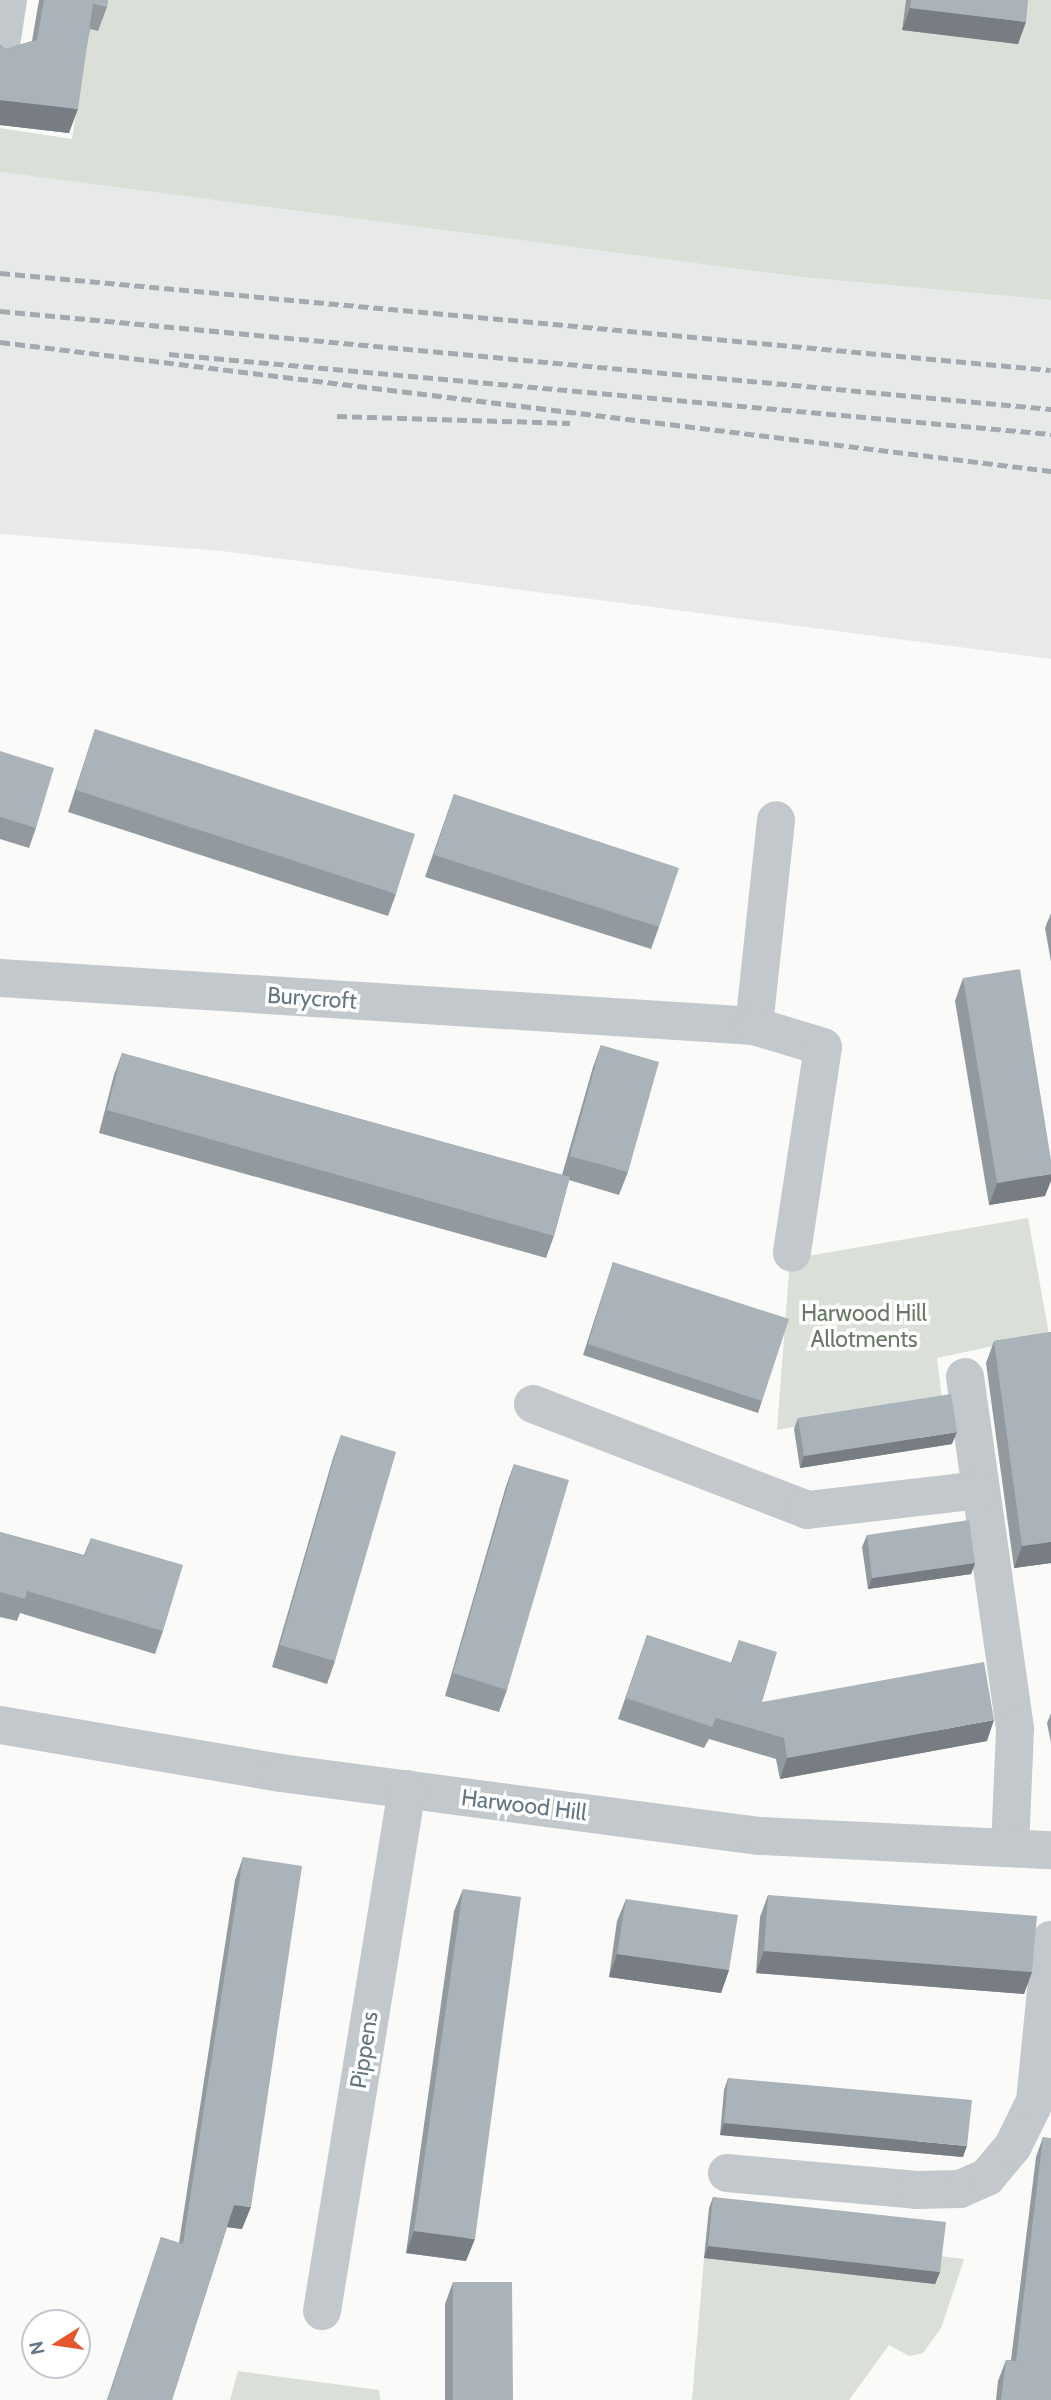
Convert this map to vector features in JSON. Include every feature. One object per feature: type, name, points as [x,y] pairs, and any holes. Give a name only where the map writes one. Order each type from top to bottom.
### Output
[{"type":"street","points":[[0,51],[8,0]]},
{"type":"street","points":[[754,1026],[776,820]]},
{"type":"street","name":"Burycroft","points":[[0,978],[625,1020],[754,1026],[823,1047],[792,1253]]},
{"type":"street","points":[[965,1377],[1015,1729],[1010,1847]]},
{"type":"street","points":[[533,1404],[807,1510],[981,1490]]},
{"type":"street","name":"Harwood Hill","points":[[0,1725],[407,1789],[760,1836],[1051,1850]]},
{"type":"street","name":"Pippens","points":[[322,2311],[407,1789]]},
{"type":"street","points":[[727,2173],[916,2190],[960,2189],[986,2177],[1013,2146],[1035,2101],[1051,1940]]},
{"type":"shaded area","points":[[0,172],[801,277],[1051,300],[1051,659],[222,551],[0,534]]},
{"type":"green space","points":[[103,0],[906,0],[902,29],[1023,0],[1051,0],[1051,300],[801,277],[0,172],[0,128],[72,139],[89,29]]},
{"type":"green space","name":"Harwood Hill Allotments","points":[[1028,1218],[1049,1334],[937,1358],[942,1399],[777,1430],[790,1259]]},
{"type":"green space","points":[[939,2256],[964,2259],[941,2328],[923,2353],[909,2356],[889,2345],[849,2400],[692,2400],[704,2258],[935,2284]]},
{"type":"green space","points":[[238,2371],[379,2390],[380,2400],[230,2400]]},
{"type":"building","points":[[44,0],[108,0],[107,7],[93,4],[78,109],[0,100],[0,44],[5,49],[37,40]]},
{"type":"building","points":[[911,0],[1028,0],[1026,22],[910,8]]},
{"type":"building","points":[[95,729],[415,834],[396,894],[76,790]]},
{"type":"building","points":[[0,751],[54,768],[36,828],[0,817]]},
{"type":"building","points":[[454,794],[679,868],[659,927],[434,855]]},
{"type":"building","points":[[1020,969],[1051,1174],[997,1183],[963,978]]},
{"type":"building","points":[[601,1045],[659,1062],[628,1172],[570,1156]]},
{"type":"building","points":[[122,1053],[570,1177],[554,1236],[107,1110]]},
{"type":"building","points":[[613,1262],[789,1319],[762,1401],[588,1344]]},
{"type":"building","points":[[1051,1332],[1051,1542],[1022,1546],[994,1341]]},
{"type":"building","points":[[951,1394],[957,1432],[804,1456],[798,1418]]},
{"type":"building","points":[[341,1435],[396,1452],[335,1661],[280,1645]]},
{"type":"building","points":[[514,1464],[569,1480],[507,1690],[453,1673]]},
{"type":"building","points":[[969,1520],[975,1563],[872,1578],[867,1535]]},
{"type":"building","points":[[0,1532],[85,1556],[91,1538],[183,1565],[163,1631],[27,1591],[25,1599],[0,1592]]},
{"type":"building","points":[[647,1635],[732,1663],[739,1640],[777,1652],[762,1702],[984,1662],[994,1720],[787,1758],[784,1738],[716,1718],[712,1727],[626,1698]]},
{"type":"building","points":[[243,1857],[302,1866],[251,2207],[234,2205],[172,2400],[108,2400],[161,2237],[183,2244]]},
{"type":"building","points":[[463,1889],[521,1897],[475,2239],[414,2231]]},
{"type":"building","points":[[768,1895],[1037,1916],[1032,1972],[764,1951]]},
{"type":"building","points":[[626,1899],[738,1915],[729,1970],[617,1954]]},
{"type":"building","points":[[728,2078],[972,2100],[967,2146],[724,2123]]},
{"type":"building","points":[[1043,2137],[1051,2138],[1051,2400],[1001,2400],[1006,2360],[1016,2361]]},
{"type":"building","points":[[713,2197],[946,2222],[940,2272],[708,2246]]},
{"type":"building","points":[[453,2282],[512,2282],[513,2400],[453,2400]]},
{"type":"railway","points":[[0,273],[1051,370]]},
{"type":"railway","points":[[0,311],[1051,409]]},
{"type":"railway","points":[[0,342],[1051,471]]},
{"type":"railway","points":[[169,354],[1051,434]]},
{"type":"railway","points":[[337,416],[570,423]]}]
